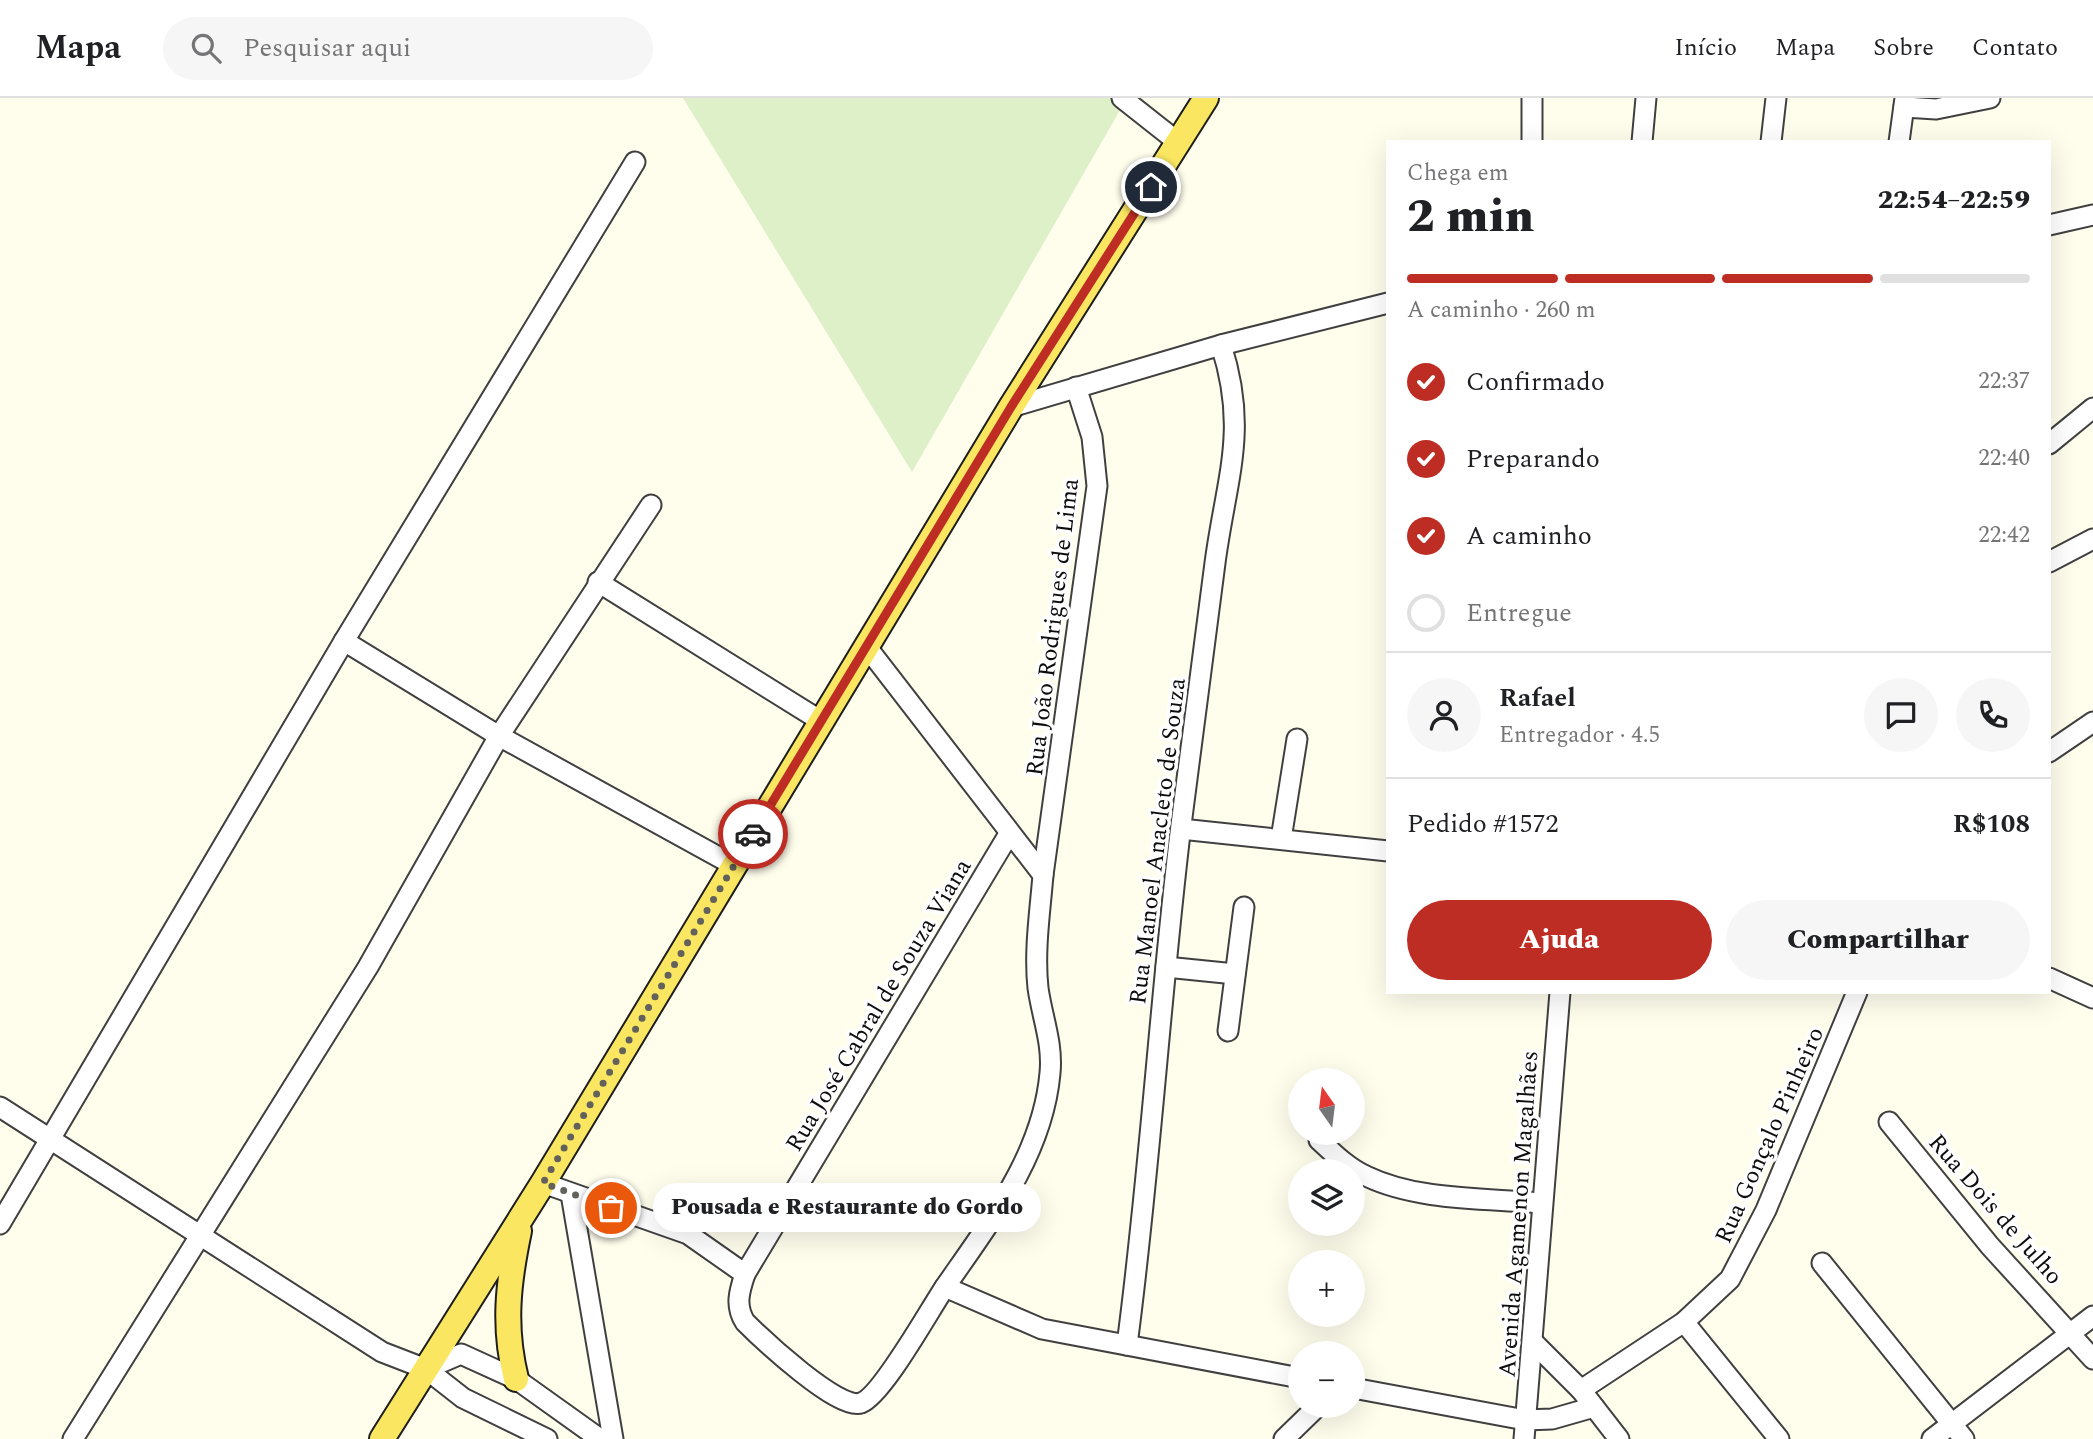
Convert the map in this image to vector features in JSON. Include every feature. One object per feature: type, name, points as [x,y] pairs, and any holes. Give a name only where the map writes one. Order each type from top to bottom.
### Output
[{"type":"main road","points":[[382,1439],[543,1183],[1011,407],[1206,98]]},
{"type":"main road","points":[[516,1379],[507,1345],[506,1312],[508,1281],[522,1213]]},
{"type":"street","points":[[1532,98],[1532,140]]},
{"type":"street","points":[[1642,140],[1646,98]]},
{"type":"street","points":[[1771,140],[1776,98]]},
{"type":"street","points":[[1899,140],[1904,103],[1936,109],[1990,98]]},
{"type":"street","points":[[1121,100],[1179,143]]},
{"type":"street","points":[[0,1224],[344,641],[635,162]]},
{"type":"street","points":[[2051,225],[2093,215]]},
{"type":"street","points":[[1011,407],[1221,345],[1386,304]]},
{"type":"street","name":"Rua Manoel Anacleto de Souza","points":[[1127,1345],[1144,1213],[1181,829],[1216,557],[1236,432],[1235,400],[1221,345]]},
{"type":"street","name":"Rua João Rodrigues de Lima","points":[[745,1274],[739,1311],[746,1322],[839,1400],[850,1405],[860,1404],[877,1391],[993,1219],[1028,1155],[1046,1101],[1050,1051],[1038,991],[1037,967],[1043,875],[1097,486],[1092,437],[1076,387]]},
{"type":"street","points":[[2051,442],[2093,408]]},
{"type":"street","points":[[73,1439],[368,967],[499,736],[651,505]]},
{"type":"street","points":[[2051,561],[2093,540]]},
{"type":"street","points":[[598,582],[821,721]]},
{"type":"street","points":[[344,641],[499,736],[735,866]]},
{"type":"street","points":[[866,646],[1043,875]]},
{"type":"street","points":[[2051,751],[2093,722]]},
{"type":"street","points":[[1281,839],[1297,739]]},
{"type":"street","points":[[1181,829],[1386,851]]},
{"type":"street","name":"Rua José Cabral de Souza Viana","points":[[745,1274],[1009,834]]},
{"type":"street","points":[[1228,1031],[1244,907]]},
{"type":"street","points":[[1166,967],[1235,974]]},
{"type":"street","points":[[2051,979],[2093,998]]},
{"type":"street","name":"Avenida Agamenon Magalhães","points":[[1524,1430],[1534,1343],[1542,1203],[1560,994]]},
{"type":"street","name":"Rua Gonçalo Pinheiro","points":[[1581,1390],[1684,1322],[1730,1279],[1766,1210],[1856,994]]},
{"type":"street","points":[[0,1107],[202,1233],[382,1352],[426,1369],[463,1398],[547,1439]]},
{"type":"street","name":"Rua Dois de Julho","points":[[1889,1122],[1990,1245],[2093,1359]]},
{"type":"street","points":[[1324,1145],[1364,1176],[1391,1186],[1440,1194],[1542,1203]]},
{"type":"street","points":[[543,1183],[688,1234],[745,1274]]},
{"type":"street","points":[[571,1194],[613,1439]]},
{"type":"street","points":[[1822,1263],[1964,1439]]},
{"type":"street","points":[[945,1287],[1042,1329],[1288,1376]]},
{"type":"street","points":[[1932,1439],[2093,1317]]},
{"type":"street","points":[[1684,1322],[1779,1439]]},
{"type":"street","points":[[1534,1343],[1581,1390],[1619,1439]]},
{"type":"street","points":[[426,1369],[461,1354],[516,1379],[600,1439]]},
{"type":"street","points":[[1365,1391],[1524,1430],[1594,1406]]},
{"type":"street","points":[[1284,1439],[1306,1418]]},
{"type":"green space","points":[[683,98],[1127,98],[912,472]]},
{"type":"way so far","points":[[611,1208],[543,1183],[753,834]]},
{"type":"place","name":"Pousada e Restaurante do Gordo","points":[[611,1208]]},
{"type":"route","points":[[753,834],[967,484],[1011,407],[1151,187]]}]
